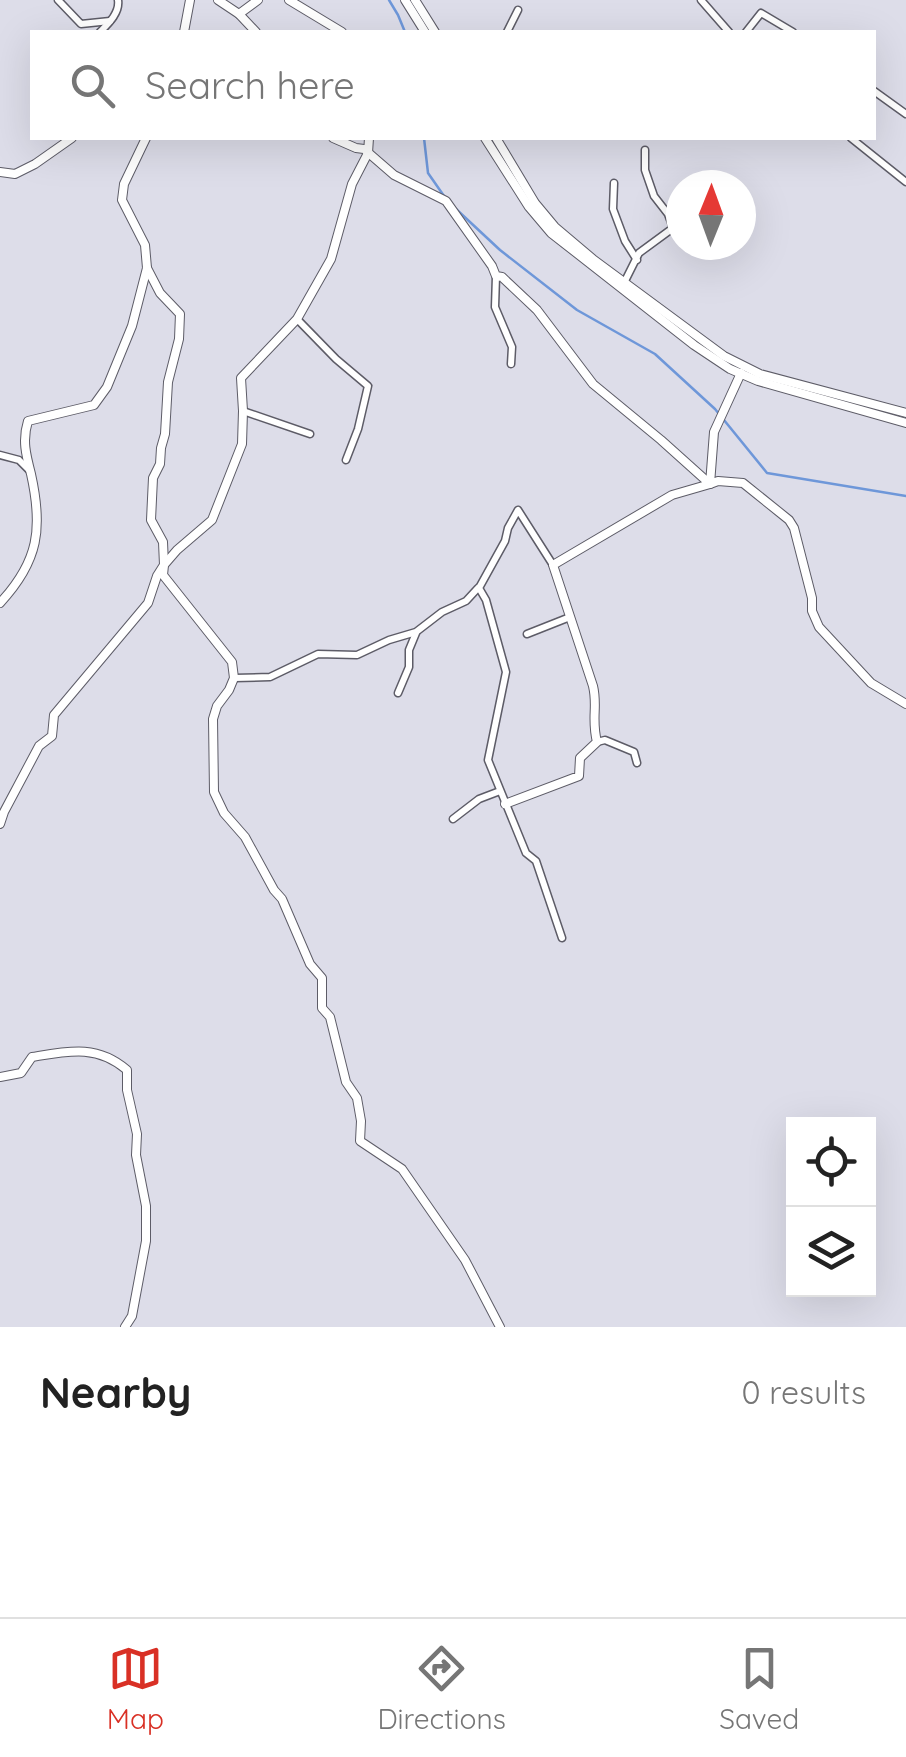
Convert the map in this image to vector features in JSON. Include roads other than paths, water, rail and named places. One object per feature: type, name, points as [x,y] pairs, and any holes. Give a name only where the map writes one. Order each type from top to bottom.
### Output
[{"type":"street","points":[[58,0],[81,24],[110,21]]},
{"type":"street","points":[[102,30],[119,7],[118,0]]},
{"type":"street","points":[[184,30],[190,0]]},
{"type":"street","points":[[218,0],[254,30]]},
{"type":"street","points":[[238,14],[258,0]]},
{"type":"street","points":[[289,0],[339,30]]},
{"type":"street","points":[[405,0],[423,30]]},
{"type":"street","points":[[416,0],[434,30]]},
{"type":"street","points":[[701,0],[728,30]]},
{"type":"street","points":[[507,30],[518,10]]},
{"type":"street","points":[[748,30],[761,13],[790,30]]},
{"type":"street","points":[[876,92],[906,114]]},
{"type":"street","points":[[0,172],[15,174],[69,140]]},
{"type":"street","points":[[145,140],[124,184],[122,200],[144,245],[147,268],[160,293],[180,314],[179,339],[168,382],[165,434],[160,464],[153,478],[151,520],[164,542],[163,575],[232,662],[234,678],[217,706],[214,720],[214,792],[282,899],[310,964],[322,978],[322,1008],[330,1017],[346,1082],[358,1098],[360,1141],[402,1169],[464,1260],[500,1327]]},
{"type":"street","points":[[338,140],[368,152],[394,175],[446,200],[496,276],[495,307],[512,347],[511,364]]},
{"type":"street","points":[[0,824],[39,746],[52,736],[54,715],[148,603],[164,564],[212,520],[242,444],[240,378],[297,318],[331,259],[369,140]]},
{"type":"street","points":[[486,140],[529,207],[551,233],[694,345],[758,381],[906,423]]},
{"type":"street","points":[[497,140],[535,203],[555,227],[724,356],[760,374],[906,414]]},
{"type":"street","points":[[854,140],[906,182]]},
{"type":"street","points":[[645,150],[645,170],[651,189],[666,212]]},
{"type":"street","points":[[614,183],[613,209],[637,260]]},
{"type":"street","points":[[624,283],[639,254],[666,232]]},
{"type":"street","points":[[1,601],[25,570],[34,545],[38,511],[24,435],[28,421],[94,405],[107,387],[132,326],[147,268]]},
{"type":"street","points":[[496,276],[502,277],[537,310],[592,384],[710,484]]},
{"type":"street","points":[[297,318],[368,386],[346,460]]},
{"type":"street","points":[[710,484],[714,432],[741,373]]},
{"type":"street","points":[[244,412],[310,434]]},
{"type":"street","points":[[0,455],[19,460],[30,472]]},
{"type":"street","points":[[552,564],[672,494],[718,481],[742,483],[794,528],[819,627],[871,682],[906,704]]},
{"type":"street","points":[[234,678],[270,677],[318,654],[357,655],[416,632],[442,612],[466,602],[478,588],[505,542],[518,510],[552,564],[570,616],[594,686],[592,724],[598,742]]},
{"type":"street","points":[[478,588],[486,600],[506,672],[488,760],[526,853],[536,861],[562,938]]},
{"type":"street","points":[[528,634],[570,616]]},
{"type":"street","points":[[398,693],[409,667],[409,650],[416,632]]},
{"type":"street","points":[[506,804],[579,776],[580,758],[598,742],[605,740],[634,752],[637,763]]},
{"type":"street","points":[[453,819],[479,799],[500,790]]},
{"type":"street","points":[[0,1077],[22,1073],[32,1057],[89,1051],[115,1060],[127,1070],[146,1206],[146,1241],[132,1316],[126,1327]]},
{"type":"waterway","points":[[389,0],[404,30]]},
{"type":"waterway","points":[[424,140],[428,173],[444,196]]},
{"type":"waterway","points":[[456,209],[500,250],[577,310],[655,354],[715,409],[767,473],[906,496]]}]
